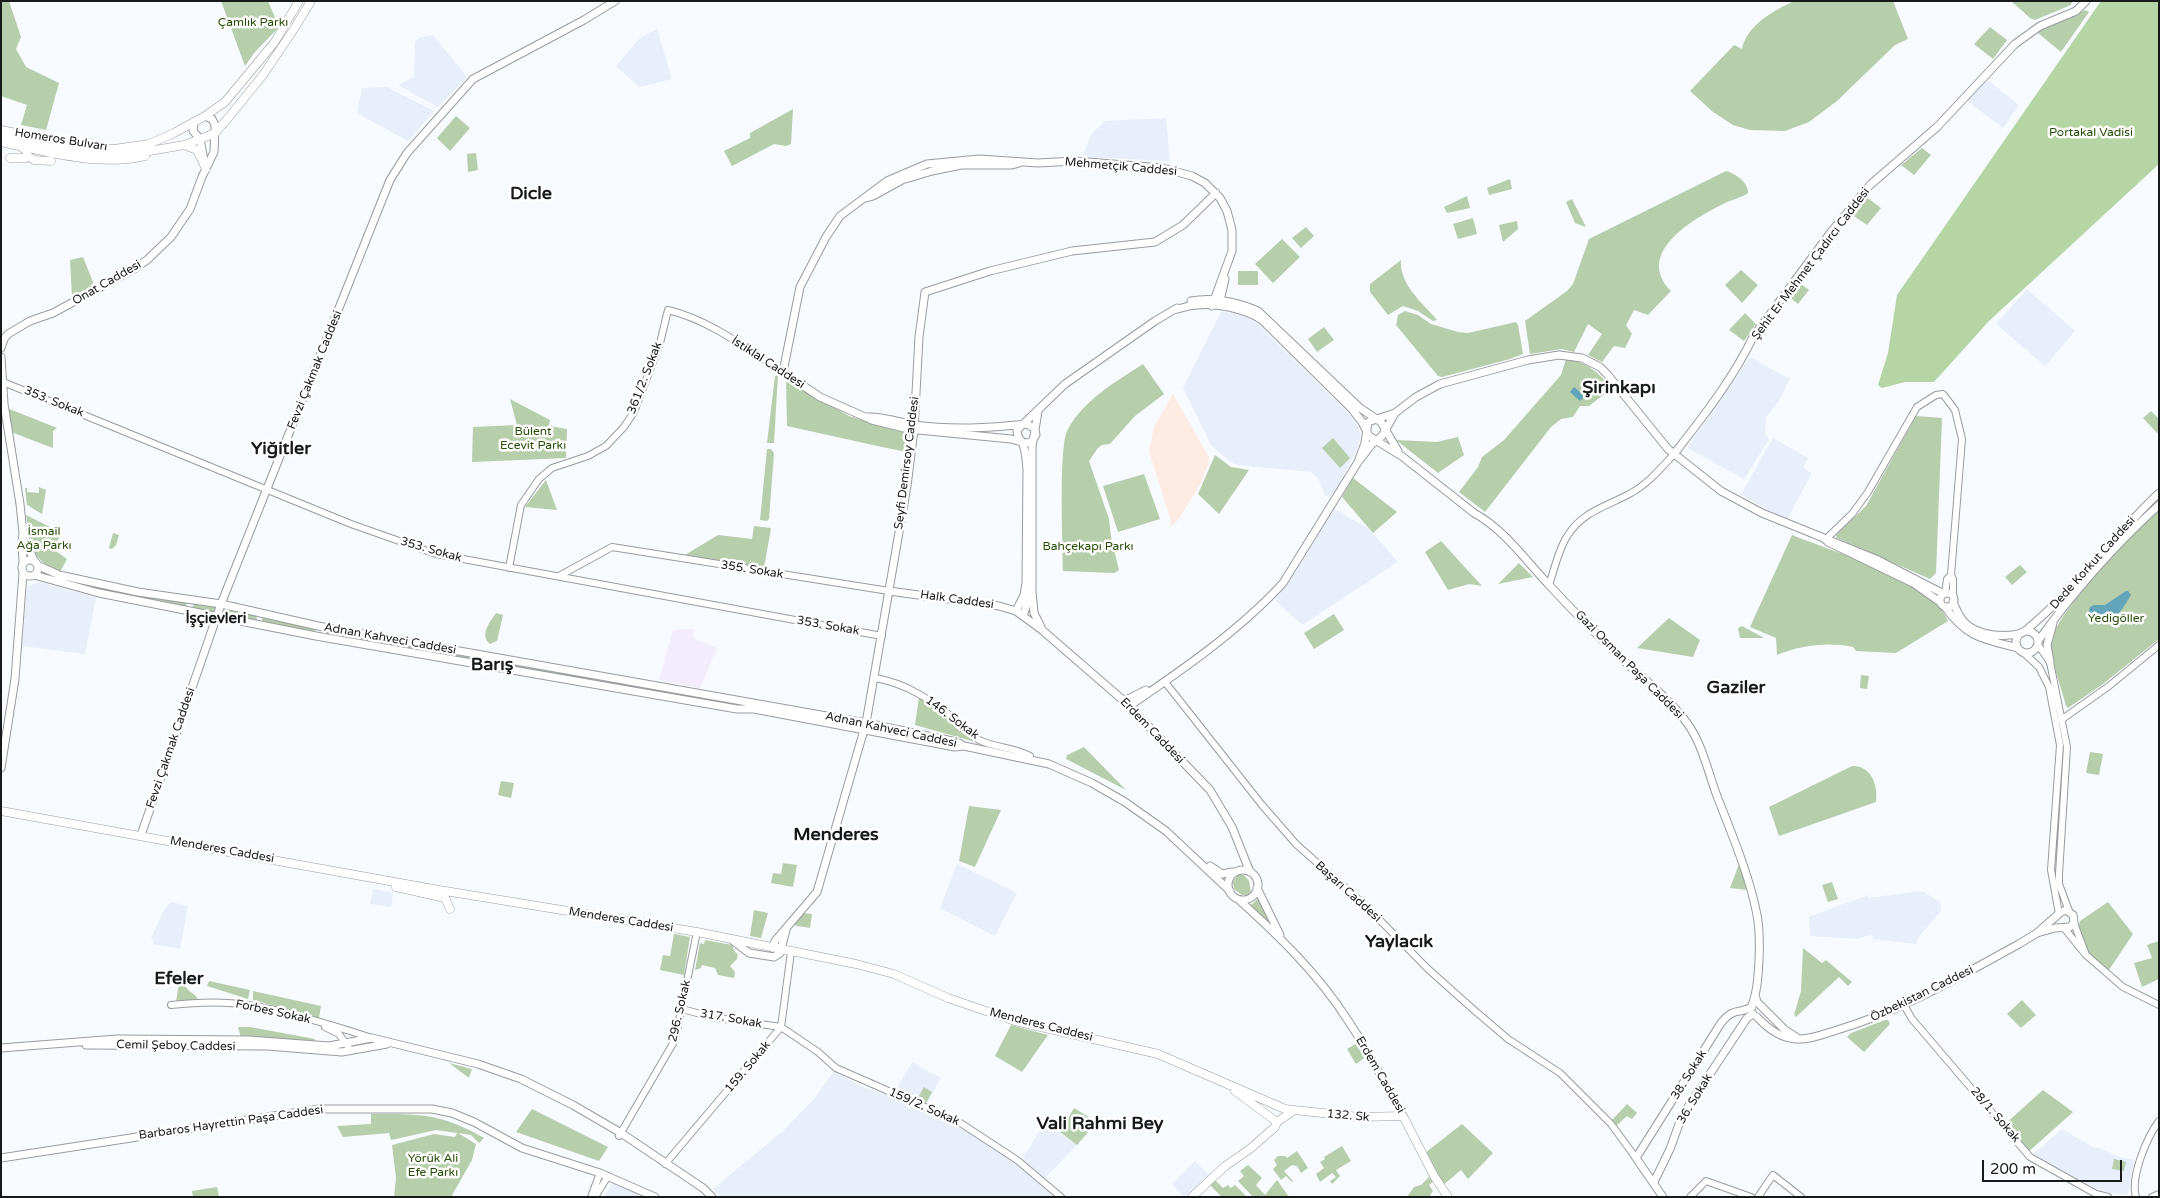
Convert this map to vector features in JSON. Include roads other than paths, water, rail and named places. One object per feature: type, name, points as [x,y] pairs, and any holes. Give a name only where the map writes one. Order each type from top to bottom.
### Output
[{"type":"main road","name":"Homeros Bulvarı","points":[[2,131],[94,148],[125,149],[149,144],[194,123],[224,102],[250,74],[274,43],[299,1]]},
{"type":"main road","points":[[215,132],[276,57],[311,1]]},
{"type":"main road","name":"Fevzi Çakmak Caddesi","points":[[140,835],[221,604],[390,180],[407,153],[473,78],[584,20],[615,1]]},
{"type":"main road","name":"Şehit Er Mehmet Çadırcı Caddesi","points":[[1674,454],[1746,352],[1753,337],[1864,192],[1937,127],[2016,44],[2040,26],[2076,11],[2086,1]]},
{"type":"main road","points":[[279,26],[289,18]]},
{"type":"main road","points":[[235,83],[250,74]]},
{"type":"main road","points":[[205,116],[214,122],[215,132]]},
{"type":"main road","points":[[194,123],[193,131],[200,139],[206,168]]},
{"type":"main road","name":"Homeros Bulvarı","points":[[2,131],[106,155],[136,153],[170,147],[200,139],[215,132]]},
{"type":"main road","name":"Onat Caddesi","points":[[1,348],[8,334],[30,321],[59,310],[147,260],[171,238],[190,209],[214,152],[215,132]]},
{"type":"main road","points":[[1,142],[75,157],[114,160],[135,158],[170,147]]},
{"type":"main road","points":[[184,144],[192,146],[197,150],[206,168]]},
{"type":"main road","points":[[21,146],[27,151],[28,156],[34,160],[51,161]]},
{"type":"main road","points":[[10,158],[23,159],[28,156]]},
{"type":"main road","name":"Mehmetçik Caddesi","points":[[783,372],[800,287],[826,237],[840,216],[866,198],[902,180],[960,165],[1012,165],[1024,162],[1075,161],[1170,169],[1192,176],[1216,193],[1227,211],[1233,236],[1232,251],[1216,303]]},
{"type":"main road","name":"Seyfi Demirsoy Caddesi","points":[[772,948],[775,941],[817,892],[865,726],[882,636],[914,427],[919,337],[925,292],[990,271],[1072,251],[1155,242],[1182,225],[1216,193]]},
{"type":"main road","points":[[1016,611],[1024,595],[1026,583],[1027,469],[1022,442],[1018,437],[1017,430],[1038,412],[1065,384],[1186,302],[1203,299],[1246,312],[1262,320],[1352,409],[1372,439],[1403,457]]},
{"type":"main road","points":[[1216,303],[1247,306],[1266,317],[1360,408],[1383,425],[1393,446],[1403,457]]},
{"type":"main road","points":[[1358,462],[1365,442],[1368,422],[1395,412],[1416,397],[1440,384],[1528,360],[1570,356],[1582,358],[1600,367],[1674,454],[1721,491],[1762,513],[1878,560],[1945,594],[1953,600],[1960,616],[1970,627],[1989,634],[2003,635],[2024,632],[2035,635],[2038,643],[2031,652],[1978,638],[1959,626],[1942,604]]},
{"type":"main road","points":[[1,357],[4,421],[23,533],[38,569],[23,588]]},
{"type":"main road","name":"İstiklal Caddesi","points":[[783,372],[820,397],[868,417],[875,416],[936,431],[1022,442]]},
{"type":"main road","points":[[1038,412],[1036,435],[1032,446],[1032,589],[1034,612],[1042,630]]},
{"type":"main road","points":[[1126,704],[1165,682],[1245,620],[1283,583],[1358,462],[1376,440],[1382,436],[1395,412]]},
{"type":"main road","points":[[1024,424],[1033,426],[1036,435]]},
{"type":"main road","name":"İstiklal Caddesi","points":[[914,427],[972,429],[1024,424]]},
{"type":"main road","points":[[1022,442],[1031,442],[1036,435]]},
{"type":"main road","name":"Gazi Osman Paşa Caddesi","points":[[1403,457],[1474,513],[1484,518],[1523,555],[1549,585],[1687,723],[1732,835],[1757,914],[1760,931],[1756,1007]]},
{"type":"main road","name":"Dede Korkut Caddesi","points":[[2024,632],[2051,610],[2136,515],[2159,494]]},
{"type":"main road","name":"Dede Korkut Caddesi","points":[[2038,643],[2056,616],[2142,519],[2159,505]]},
{"type":"main road","points":[[1,768],[15,679],[23,588],[23,533]]},
{"type":"main road","points":[[1826,540],[1830,545],[1913,583],[1942,604],[1949,607],[1953,600]]},
{"type":"main road","points":[[23,563],[27,560],[35,563]]},
{"type":"main road","name":"Adnan Kahveci Caddesi","points":[[35,563],[59,575],[102,585],[221,604],[318,626],[865,726],[955,747],[964,746],[1002,754]]},
{"type":"main road","points":[[23,573],[33,575]]},
{"type":"main road","name":"Adnan Kahveci Caddesi","points":[[33,575],[99,593],[217,617],[472,664],[865,726]]},
{"type":"main road","points":[[1023,616],[1032,589]]},
{"type":"main road","name":"Halk Caddesi","points":[[889,591],[999,606],[1016,611],[1023,616]]},
{"type":"main road","points":[[1942,604],[1945,594]]},
{"type":"main road","points":[[190,611],[189,604],[192,600]]},
{"type":"main road","points":[[255,624],[259,618],[258,612]]},
{"type":"main road","name":"Erdem Caddesi","points":[[1023,616],[1042,630],[1126,704],[1210,790],[1232,827],[1250,872]]},
{"type":"main road","points":[[2050,662],[2048,638],[2056,616]]},
{"type":"main road","points":[[2021,650],[2017,638],[2024,632]]},
{"type":"main road","points":[[1006,752],[1052,760],[1094,779],[1127,798],[1168,828],[1216,872],[1228,874],[1235,871],[1250,872],[1255,878],[1257,888],[1255,895],[1251,898],[1239,900],[1166,831],[1125,802],[1092,783],[1049,764],[1002,754],[1006,752]]},
{"type":"main road","name":"Menderes Caddesi","points":[[1,811],[140,835],[204,849],[697,932],[856,964],[889,972],[984,1011],[1046,1029],[1094,1038],[1158,1054],[1270,1103]]},
{"type":"main road","points":[[1230,891],[1228,881],[1235,871],[1241,851]]},
{"type":"main road","points":[[377,878],[382,884],[445,898],[450,909]]},
{"type":"main road","name":"Erdem Caddesi","points":[[1257,888],[1281,937]]},
{"type":"main road","name":"Erdem Caddesi","points":[[1239,900],[1281,937],[1318,980],[1347,1018],[1403,1116],[1434,1176],[1448,1197]]},
{"type":"main road","points":[[2063,911],[2069,911],[2073,915],[2074,923],[2070,927],[2037,934],[2063,911]]},
{"type":"main road","points":[[2058,914],[2057,922],[2064,928]]},
{"type":"main road","name":"Seyfi Demirsoy Caddesi","points":[[780,950],[786,928]]},
{"type":"main road","name":"Özbekistan Caddesi","points":[[1756,1007],[1774,1032],[1786,1038],[1801,1039],[1852,1026],[1904,1005],[2037,934]]},
{"type":"main road","points":[[732,940],[748,953],[774,957],[780,953],[780,950]]},
{"type":"main road","points":[[1756,1007],[1785,1030],[1801,1039]]},
{"type":"main road","name":"36. Sokak","points":[[1654,1182],[1670,1149],[1682,1116],[1744,1022],[1756,1007]]},
{"type":"main road","name":"38. Sokak","points":[[1636,1158],[1728,1014],[1756,1007]]},
{"type":"main road","name":"Forbes Sokak","points":[[347,1043],[372,1038],[466,1062],[521,1079],[585,1112],[703,1188],[712,1197]]},
{"type":"main road","name":"Cemil Şeboy Caddesi","points":[[1,1050],[117,1039],[230,1040],[329,1046],[347,1043]]},
{"type":"main road","name":"Cemil Şeboy Caddesi","points":[[1,1050],[66,1045],[267,1046],[342,1052],[376,1045],[394,1044]]},
{"type":"main road","name":"Menderes Caddesi","points":[[1226,1084],[1277,1122]]},
{"type":"main road","points":[[1265,1113],[1266,1106],[1270,1103]]},
{"type":"main road","name":"132. Sk","points":[[1270,1103],[1287,1112],[1359,1118],[1403,1116]]},
{"type":"main road","name":"Barbaros Hayrettin Paşa Caddesi","points":[[1,1158],[319,1108],[432,1109],[452,1113],[474,1122],[522,1148],[600,1173],[655,1197]]},
{"type":"main road","points":[[1192,1197],[1223,1168],[1275,1127],[1277,1122],[1287,1112]]},
{"type":"main road","points":[[1636,1158],[1663,1197]]},
{"type":"street","name":"İstiklal Caddesi","points":[[668,310],[683,314],[705,324],[783,372]]},
{"type":"street","name":"361/2. Sokak","points":[[509,568],[520,505],[538,479],[552,468],[588,456],[606,446],[624,427],[634,412],[660,343],[668,310]]},
{"type":"street","name":"353. Sokak","points":[[3,382],[351,524],[436,554],[882,636]]},
{"type":"street","points":[[1826,540],[1852,514],[1868,492],[1917,407],[1936,395],[1943,394],[1955,410],[1962,440],[1951,575],[1953,579],[1953,600]]},
{"type":"street","points":[[1549,585],[1567,535],[1580,521],[1596,509],[1632,493],[1644,485],[1674,454]]},
{"type":"street","name":"355. Sokak","points":[[559,576],[612,547],[889,591]]},
{"type":"street","points":[[1945,594],[1947,578],[1951,575]]},
{"type":"street","points":[[2038,643],[2050,662],[2067,746],[2059,874],[2060,884],[2069,911]]},
{"type":"street","points":[[2056,722],[2109,686],[2159,645]]},
{"type":"street","points":[[2021,650],[2045,676],[2049,687],[2060,745],[2052,870],[2058,914]]},
{"type":"street","name":"146. Sokak","points":[[875,678],[892,681],[916,691],[957,720],[979,740],[1020,750],[1030,756]]},
{"type":"street","name":"Başarı Caddesi","points":[[1165,682],[1258,800],[1296,844],[1366,907],[1428,969],[1474,1010],[1508,1039],[1560,1073],[1611,1124],[1636,1158]]},
{"type":"street","points":[[2074,923],[2086,954]]},
{"type":"street","points":[[2064,928],[2086,954],[2123,987],[2159,1005]]},
{"type":"street","name":"296. Sokak","points":[[620,1135],[675,1040],[697,932]]},
{"type":"street","points":[[781,1027],[791,952]]},
{"type":"street","name":"Forbes Sokak","points":[[172,1004],[202,1002],[249,1005],[321,1022],[372,1038]]},
{"type":"street","name":"28/1. Sokak","points":[[1904,1005],[1912,1019],[2030,1157],[2096,1194],[2108,1197]]},
{"type":"street","name":"317. Sokak","points":[[682,1009],[712,1017],[781,1027]]},
{"type":"street","points":[[321,1022],[324,1026],[339,1034],[351,1051]]},
{"type":"street","name":"159. Sokak","points":[[665,1164],[781,1027]]},
{"type":"street","name":"159/2. Sokak","points":[[781,1027],[818,1052],[836,1068],[959,1122],[1017,1160],[1061,1197]]},
{"type":"street","points":[[346,1030],[347,1043]]},
{"type":"street","points":[[2136,1197],[2134,1187],[2136,1173],[2153,1129],[2159,1121]]},
{"type":"street","points":[[591,1197],[600,1173]]},
{"type":"street","points":[[1758,1197],[1773,1175],[1801,1197]]},
{"type":"street","points":[[596,1197],[608,1176]]},
{"type":"street","points":[[1690,1197],[1706,1181],[1751,1197]]},
{"type":"street","points":[[2152,1197],[2159,1194]]},
{"type":"water","points":[[1574,387],[1585,396],[1580,401],[1570,392]]},
{"type":"water","points":[[2126,591],[2131,595],[2121,611],[2112,620],[2107,623],[2094,624],[2087,616],[2090,607],[2105,605]]},
{"type":"district","name":"Dicle","points":[[531,194]]},
{"type":"district","name":"Şirinkapı","points":[[1619,388]]},
{"type":"district","name":"Yiğitler","points":[[281,449]]},
{"type":"district","name":"İşçievleri","points":[[216,619]]},
{"type":"district","name":"Barış","points":[[492,665]]},
{"type":"district","name":"Gaziler","points":[[1736,688]]},
{"type":"district","name":"Menderes","points":[[836,835]]},
{"type":"district","name":"Yaylacık","points":[[1399,942]]},
{"type":"district","name":"Efeler","points":[[179,979]]},
{"type":"district","name":"Vali Rahmi Bey","points":[[1100,1124]]},
{"type":"park label","name":"Çamlık Parkı","points":[[253,23]]},
{"type":"park label","name":"Portakal Vadisi","points":[[2091,133]]},
{"type":"park label","name":"Bülent Ecevit Parkı","points":[[533,439]]},
{"type":"park label","name":"İsmail Ağa Parkı","points":[[44,539]]},
{"type":"park label","name":"Bahçekapı Parkı","points":[[1088,547]]},
{"type":"park label","name":"Yedigöller","points":[[2116,619]]},
{"type":"park label","name":"Yörük Ali Efe Parkı","points":[[433,1166]]}]
